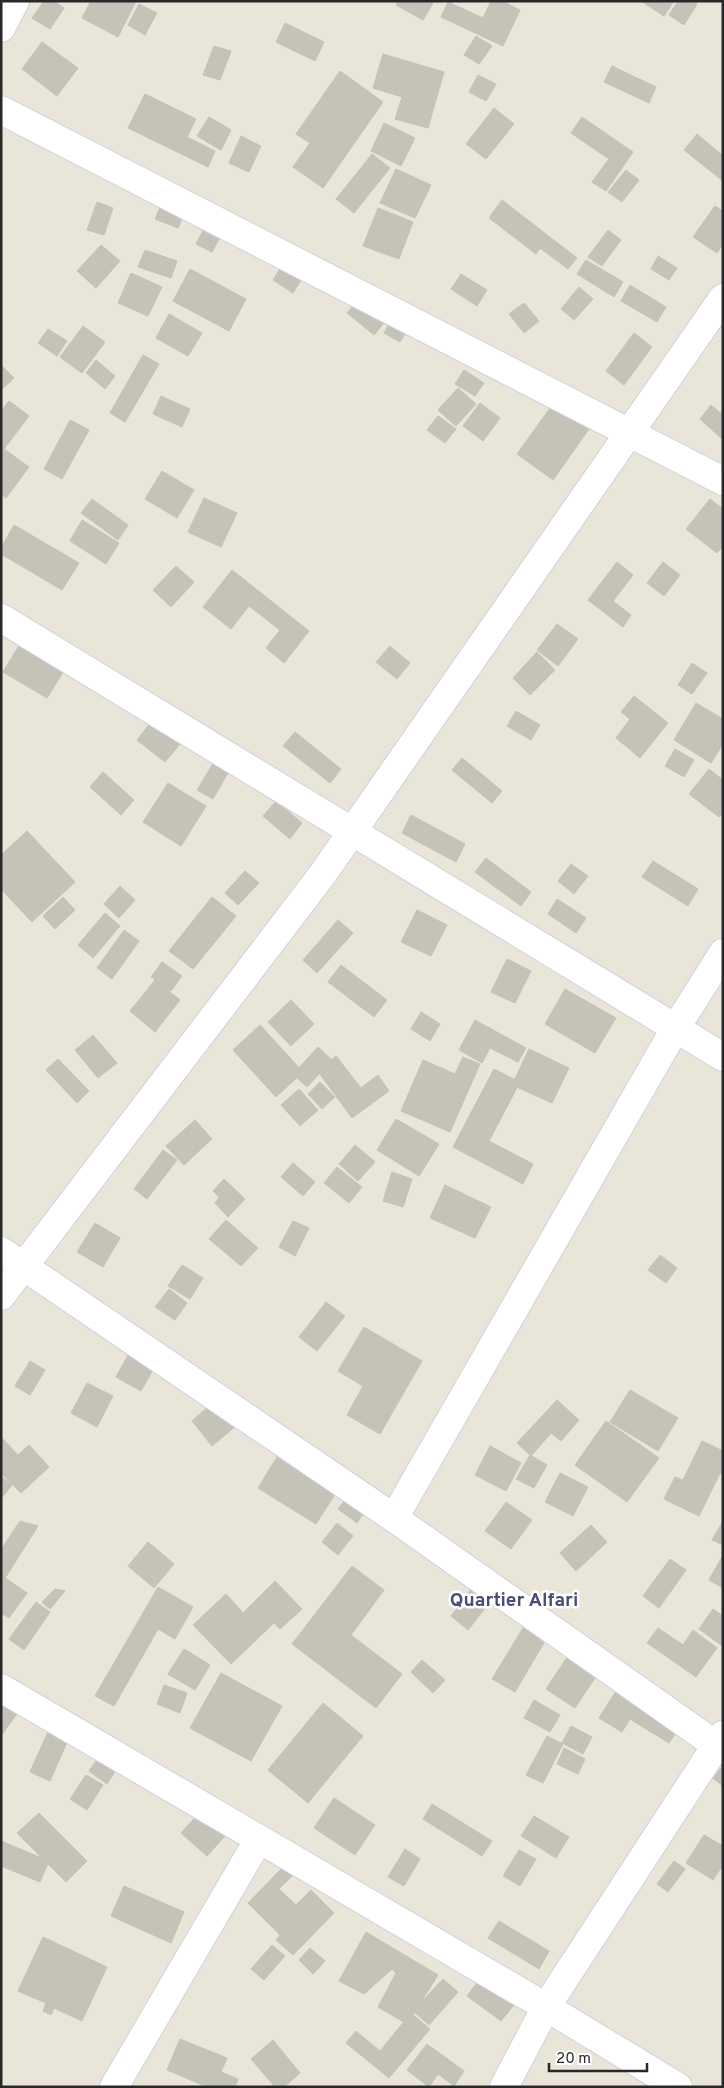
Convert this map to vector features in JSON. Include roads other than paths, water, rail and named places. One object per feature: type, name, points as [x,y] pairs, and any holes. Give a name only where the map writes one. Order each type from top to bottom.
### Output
[{"type":"street","points":[[1,28],[15,1]]},
{"type":"street","points":[[1,110],[723,481]]},
{"type":"street","points":[[1,1296],[322,875],[723,298]]},
{"type":"street","points":[[1,618],[723,1057]]},
{"type":"street","points":[[394,1518],[675,1029],[723,953]]},
{"type":"street","points":[[1,1252],[394,1518],[721,1744],[546,2007],[504,2087]]},
{"type":"street","points":[[1,1688],[546,2007],[678,2087]]},
{"type":"street","points":[[114,2087],[259,1839]]},
{"type":"district","name":"Quartier Alfari","points":[[514,1599]]}]
